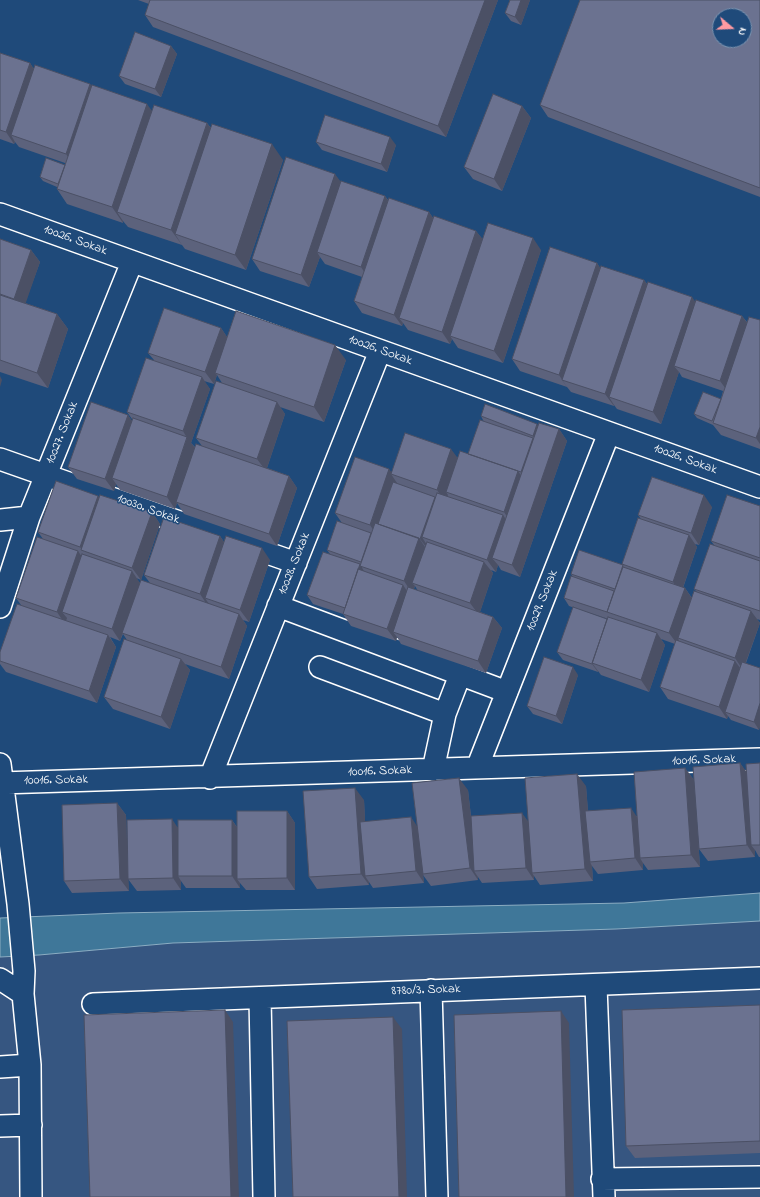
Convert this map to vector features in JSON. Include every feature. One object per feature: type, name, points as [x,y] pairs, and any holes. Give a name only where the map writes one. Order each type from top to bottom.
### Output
[{"type":"street","name":"10026. Sokak","points":[[0,214],[760,487]]},
{"type":"street","name":"10027. Sokak","points":[[0,608],[29,517],[132,262]]},
{"type":"street","name":"10028. Sokak","points":[[210,778],[380,351]]},
{"type":"street","name":"10029. Sokak","points":[[477,768],[610,433]]},
{"type":"street","name":"10030. Sokak","points":[[0,459],[296,563]]},
{"type":"street","points":[[0,520],[29,517]]},
{"type":"street","points":[[278,606],[507,692]]},
{"type":"street","points":[[320,667],[445,714]]},
{"type":"street","points":[[433,770],[445,714],[460,675]]},
{"type":"street","name":"10016. Sokak","points":[[1,776],[210,778],[760,759]]},
{"type":"street","points":[[1,776],[18,904],[24,971],[23,994],[30,1065],[31,1197]]},
{"type":"street","name":"8780/3. Sokak","points":[[92,1004],[431,990],[596,986],[760,978]]},
{"type":"street","points":[[0,979],[23,994]]},
{"type":"street","points":[[596,986],[603,1188],[760,1176]]},
{"type":"street","points":[[431,990],[438,1197]]},
{"type":"street","points":[[260,998],[264,1197]]},
{"type":"street","points":[[0,1067],[30,1065]]},
{"type":"street","points":[[0,1126],[31,1125]]},
{"type":"shaded area","points":[[760,893],[760,921],[616,929],[173,943],[0,957],[0,918],[119,913],[624,903]]},
{"type":"shaded area","points":[[760,921],[760,1197],[0,1197],[0,957],[173,943],[616,929]]},
{"type":"building","points":[[150,0],[485,0],[438,126],[145,15]]},
{"type":"building","points":[[510,0],[521,0],[515,17],[505,13]]},
{"type":"building","points":[[580,0],[760,0],[760,188],[540,105]]},
{"type":"building","points":[[135,32],[171,46],[155,89],[119,76]]},
{"type":"building","points":[[0,53],[30,63],[6,132],[0,130]]},
{"type":"building","points":[[35,65],[90,84],[66,154],[11,135]]},
{"type":"building","points":[[92,85],[147,104],[112,207],[57,189]]},
{"type":"building","points":[[493,94],[522,106],[494,179],[464,167]]},
{"type":"building","points":[[154,105],[207,123],[171,230],[117,212]]},
{"type":"building","points":[[325,115],[390,137],[381,164],[316,142]]},
{"type":"building","points":[[212,124],[272,144],[235,255],[175,234]]},
{"type":"building","points":[[286,157],[335,174],[301,275],[252,259]]},
{"type":"building","points":[[46,158],[65,165],[58,184],[40,177]]},
{"type":"building","points":[[341,181],[385,196],[361,267],[317,252]]},
{"type":"building","points":[[389,198],[429,212],[394,315],[354,301]]},
{"type":"building","points":[[434,216],[476,231],[442,332],[399,318]]},
{"type":"building","points":[[488,223],[533,238],[494,351],[450,336]]},
{"type":"building","points":[[0,239],[31,250],[14,299],[0,294]]},
{"type":"building","points":[[550,247],[597,263],[559,375],[512,359]]},
{"type":"building","points":[[601,266],[644,280],[605,394],[562,380]]},
{"type":"building","points":[[648,282],[692,297],[653,412],[609,397]]},
{"type":"building","points":[[0,295],[57,314],[37,373],[0,360]]},
{"type":"building","points":[[696,300],[742,316],[720,381],[674,366]]},
{"type":"building","points":[[164,308],[221,328],[205,372],[148,353]]},
{"type":"building","points":[[236,311],[335,345],[314,407],[215,373]]},
{"type":"building","points":[[749,317],[760,320],[760,427],[756,438],[713,423]]},
{"type":"building","points":[[146,358],[202,377],[183,431],[127,412]]},
{"type":"building","points":[[216,381],[277,402],[257,459],[196,438]]},
{"type":"building","points":[[703,392],[721,399],[712,421],[694,414]]},
{"type":"building","points":[[91,402],[128,415],[105,479],[68,467]]},
{"type":"building","points":[[485,404],[537,424],[533,436],[481,416]]},
{"type":"building","points":[[133,418],[187,437],[167,497],[112,478]]},
{"type":"building","points":[[480,420],[533,438],[521,472],[468,454]]},
{"type":"building","points":[[539,423],[559,429],[512,565],[492,558]]},
{"type":"building","points":[[405,433],[451,449],[437,490],[391,474]]},
{"type":"building","points":[[196,444],[289,476],[269,534],[176,502]]},
{"type":"building","points":[[460,451],[518,471],[504,512],[446,492]]},
{"type":"building","points":[[355,457],[389,469],[370,525],[335,513]]},
{"type":"building","points":[[652,477],[704,495],[691,533],[638,515]]},
{"type":"building","points":[[56,481],[98,496],[80,547],[38,532]]},
{"type":"building","points":[[393,482],[435,497],[420,539],[378,524]]},
{"type":"building","points":[[437,493],[503,515],[487,560],[422,537]]},
{"type":"building","points":[[100,495],[152,512],[132,568],[81,550]]},
{"type":"building","points":[[727,495],[760,506],[760,558],[711,541]]},
{"type":"building","points":[[164,517],[220,536],[200,594],[144,575]]},
{"type":"building","points":[[638,518],[689,535],[673,582],[622,564]]},
{"type":"building","points":[[337,521],[371,533],[361,562],[327,550]]},
{"type":"building","points":[[375,523],[419,538],[404,581],[360,566]]},
{"type":"building","points":[[226,536],[262,548],[240,610],[205,598]]},
{"type":"building","points":[[37,537],[78,551],[57,612],[16,598]]},
{"type":"building","points":[[427,542],[484,562],[470,603],[412,583]]},
{"type":"building","points":[[710,544],[760,561],[760,611],[694,589]]},
{"type":"building","points":[[579,550],[623,565],[615,589],[571,574]]},
{"type":"building","points":[[323,552],[360,564],[345,608],[307,595]]},
{"type":"building","points":[[82,554],[132,571],[112,629],[62,612]]},
{"type":"building","points":[[623,567],[685,588],[669,633],[607,612]]},
{"type":"building","points":[[358,569],[403,585],[387,629],[343,614]]},
{"type":"building","points":[[571,576],[614,591],[607,612],[564,598]]},
{"type":"building","points":[[141,580],[239,614],[221,667],[122,633]]},
{"type":"building","points":[[408,587],[493,617],[478,661],[393,632]]},
{"type":"building","points":[[694,591],[751,611],[735,658],[678,638]]},
{"type":"building","points":[[17,604],[108,635],[89,691],[0,661],[0,652]]},
{"type":"building","points":[[573,607],[607,619],[592,664],[557,652]]},
{"type":"building","points":[[608,617],[657,633],[641,680],[592,663]]},
{"type":"building","points":[[124,639],[181,659],[161,717],[104,697]]},
{"type":"building","points":[[676,640],[735,661],[719,707],[660,687]]},
{"type":"building","points":[[544,657],[573,667],[556,716],[527,706]]},
{"type":"building","points":[[742,662],[760,668],[760,703],[754,722],[725,712]]},
{"type":"building","points":[[740,763],[747,845],[699,849],[693,767]]},
{"type":"building","points":[[760,763],[760,845],[751,845],[746,764]]},
{"type":"building","points":[[685,768],[691,855],[640,858],[634,772]]},
{"type":"building","points":[[577,774],[585,869],[532,873],[525,778]]},
{"type":"building","points":[[459,778],[470,868],[423,874],[412,783]]},
{"type":"building","points":[[355,788],[361,874],[309,877],[303,791]]},
{"type":"building","points":[[117,803],[120,879],[64,881],[62,805]]},
{"type":"building","points":[[631,808],[635,858],[590,862],[585,811]]},
{"type":"building","points":[[237,811],[287,811],[287,878],[237,879]]},
{"type":"building","points":[[522,813],[526,868],[474,871],[471,816]]},
{"type":"building","points":[[411,817],[416,871],[365,876],[360,822]]},
{"type":"building","points":[[172,819],[173,878],[128,879],[127,820]]},
{"type":"building","points":[[178,820],[232,820],[232,876],[178,876]]},
{"type":"building","points":[[760,1005],[760,1141],[626,1146],[622,1010]]},
{"type":"building","points":[[225,1010],[231,1197],[90,1197],[84,1015]]},
{"type":"building","points":[[561,1011],[566,1197],[459,1197],[454,1015]]},
{"type":"building","points":[[393,1017],[399,1197],[293,1197],[287,1021]]}]
